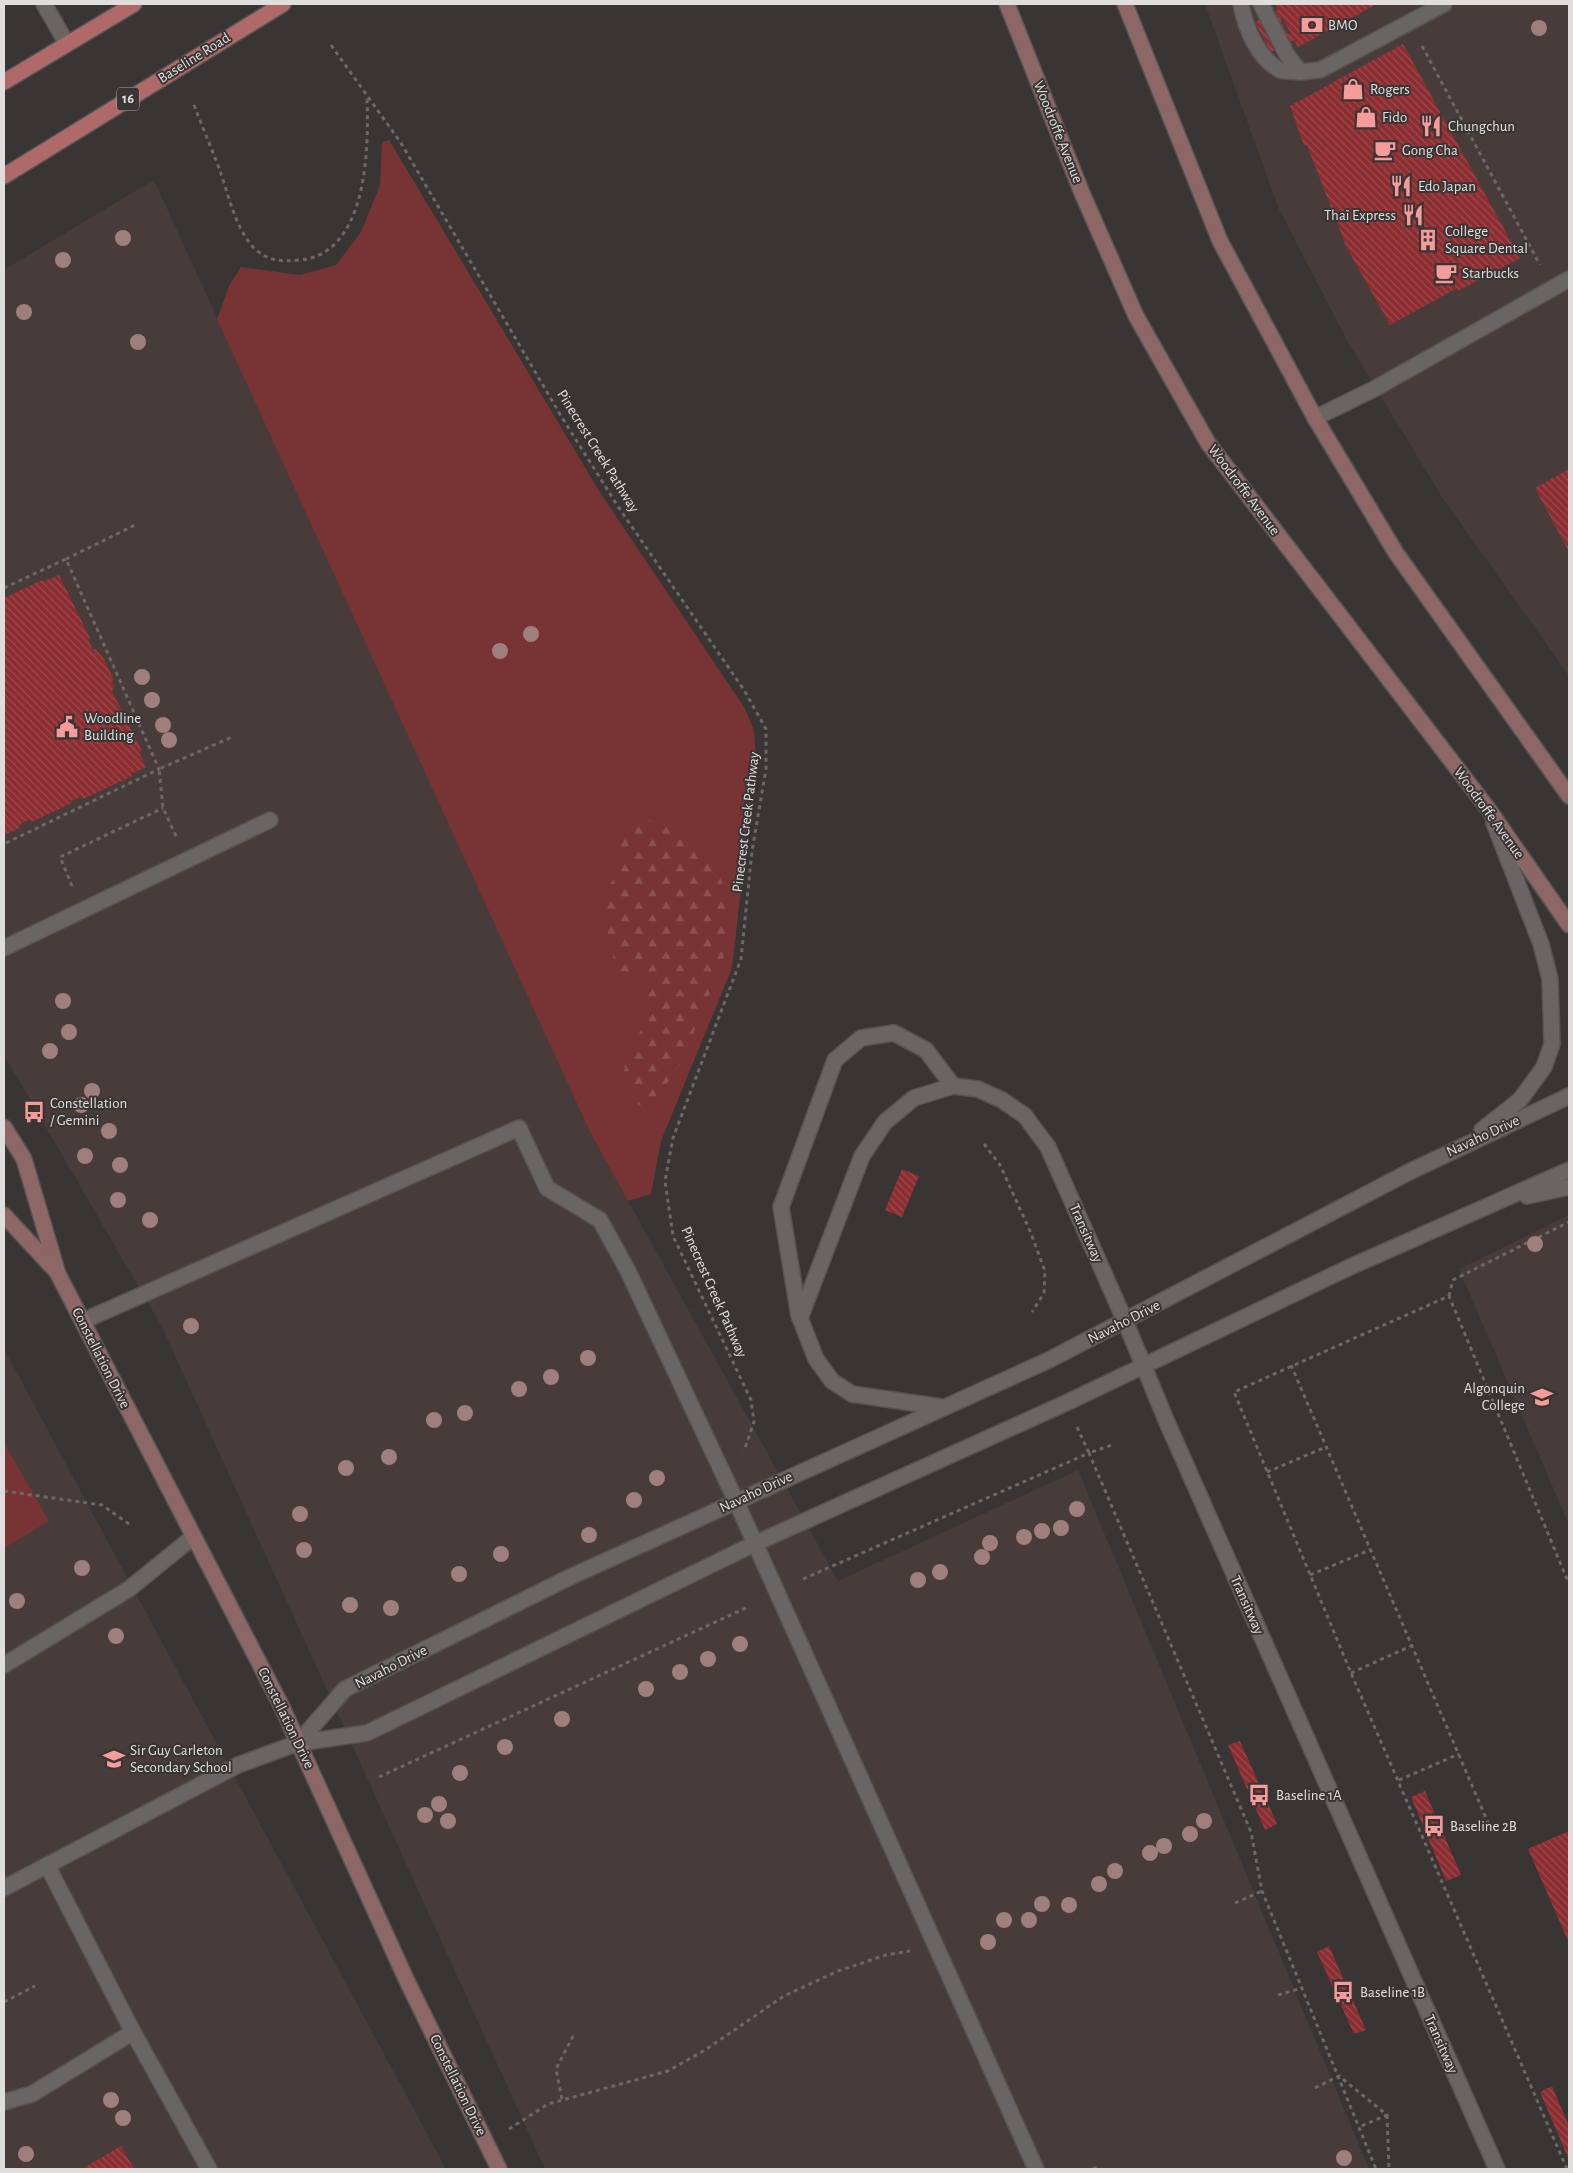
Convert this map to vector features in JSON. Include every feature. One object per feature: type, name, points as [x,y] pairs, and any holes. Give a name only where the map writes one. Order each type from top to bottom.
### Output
[{"type":"main road","points":[[4,82],[134,4]]},
{"type":"main road","name":"Baseline Road","points":[[4,176],[282,4]]},
{"type":"main road","name":"Woodroffe Avenue","points":[[1007,4],[1082,193],[1136,316],[1208,443],[1489,810],[1569,925]]},
{"type":"main road","points":[[1125,4],[1220,241],[1315,418],[1396,553],[1569,796]]},
{"type":"main road","name":"Constellation Drive","points":[[4,1127],[24,1159],[58,1274],[192,1537],[282,1707],[407,1982],[499,2169]]},
{"type":"main road","name":"Constellation Drive","points":[[4,1215],[58,1274]]},
{"type":"street","points":[[44,4],[67,44]]},
{"type":"street","points":[[1241,4],[1244,20],[1265,59],[1282,71],[1300,72],[1320,70],[1444,4]]},
{"type":"street","points":[[1261,4],[1287,54],[1300,72]]},
{"type":"street","points":[[1315,418],[1374,389],[1569,278]]},
{"type":"street","points":[[1461,1146],[1520,1100],[1544,1067],[1552,1044],[1550,979],[1541,944],[1489,810]]},
{"type":"street","points":[[4,948],[270,820]]},
{"type":"street","points":[[941,1407],[852,1394],[832,1381],[816,1359],[800,1318],[781,1207],[835,1060],[860,1038],[894,1033],[926,1050],[953,1086]]},
{"type":"street","name":"Transitway","points":[[800,1318],[862,1156],[884,1122],[914,1098],[953,1086],[978,1089],[1002,1100],[1025,1116],[1048,1147],[1125,1321],[1166,1420],[1497,2169]]},
{"type":"street","name":"Navaho Drive","points":[[298,1743],[345,1689],[570,1577],[941,1407],[1049,1360],[1303,1226],[1461,1146],[1569,1096]]},
{"type":"street","points":[[83,1321],[519,1128],[547,1188],[600,1220],[628,1271],[736,1501],[1036,2169]]},
{"type":"street","points":[[4,1888],[238,1766],[298,1743],[367,1733],[754,1544],[1144,1365],[1333,1275],[1569,1170]]},
{"type":"street","points":[[1494,1203],[1569,1186]]},
{"type":"street","points":[[4,1665],[130,1589],[192,1537]]},
{"type":"street","points":[[47,1865],[133,2032],[209,2169]]},
{"type":"street","points":[[4,2102],[32,2094],[133,2032]]},
{"type":"path","points":[[1409,22],[1552,288]]},
{"type":"path","name":"Pinecrest Creek Pathway","points":[[331,45],[367,98],[401,143],[556,408],[619,508],[744,690],[766,729],[766,769],[752,851],[741,959],[674,1138],[665,1181],[674,1236],[751,1400],[754,1422],[744,1451]]},
{"type":"path","points":[[194,105],[233,208],[250,242],[262,254],[273,261],[290,261],[318,256],[337,244],[345,231],[356,205],[366,163],[368,137],[367,98]]},
{"type":"path","points":[[4,588],[135,526]]},
{"type":"path","points":[[66,559],[159,769],[163,808],[187,860]]},
{"type":"path","points":[[4,844],[159,769],[232,737]]},
{"type":"path","points":[[82,910],[60,857],[163,808]]},
{"type":"path","points":[[984,1144],[1000,1165],[1030,1231],[1045,1271],[1044,1293],[1032,1312]]},
{"type":"path","points":[[1569,1222],[1453,1280],[1449,1296],[1569,1584]]},
{"type":"path","points":[[1449,1296],[1234,1392],[1351,1673],[1567,2169]]},
{"type":"path","points":[[1291,1365],[1492,1832]]},
{"type":"path","points":[[1077,1426],[1250,1832],[1262,1891],[1376,2169]]},
{"type":"path","points":[[803,1579],[1089,1453],[1112,1445]]},
{"type":"path","points":[[1267,1472],[1326,1447]]},
{"type":"path","points":[[4,1490],[102,1505],[132,1526]]},
{"type":"path","points":[[1310,1575],[1370,1550]]},
{"type":"path","points":[[379,1777],[748,1607]]},
{"type":"path","points":[[1351,1673],[1411,1646]]},
{"type":"path","points":[[1398,1780],[1459,1754]]},
{"type":"path","points":[[1235,1903],[1262,1891]]},
{"type":"path","points":[[487,2143],[548,2104],[668,2071],[705,2050],[784,1996],[838,1970],[886,1955],[908,1952],[932,1936]]},
{"type":"path","points":[[4,2002],[36,1986]]},
{"type":"path","points":[[1278,1996],[1302,1988]]},
{"type":"path","points":[[562,2100],[556,2069],[573,2036]]},
{"type":"path","points":[[1315,2088],[1339,2076]]},
{"type":"path","points":[[1339,2076],[1387,2115],[1390,2169]]},
{"type":"path","points":[[1359,2127],[1387,2115]]},
{"type":"path","points":[[1093,2169],[1098,2167]]},
{"type":"shaded area","points":[[1205,4],[1569,4],[1569,676],[1442,497],[1348,342],[1278,207]]},
{"type":"shaded area","points":[[154,180],[589,1130],[838,1581],[1078,1470],[1369,2169],[545,2169],[162,1327],[4,1055],[4,270]]},
{"type":"shaded area","name":"Algonquin College","points":[[1569,1215],[1569,1525],[1459,1269]]},
{"type":"shaded area","name":"Sir Guy Carleton Secondary School","points":[[4,1349],[446,2169],[4,2169]]},
{"type":"green space","points":[[389,140],[601,494],[744,707],[754,730],[756,759],[732,968],[661,1141],[651,1194],[628,1201],[589,1130],[217,319],[229,286],[241,267],[300,275],[336,265],[361,232],[380,185],[382,142]]},
{"type":"green space","points":[[634,819],[653,821],[667,826],[691,842],[714,867],[734,905],[719,979],[700,1010],[688,1053],[650,1108],[634,1103],[633,1095],[624,1081],[625,1055],[649,1018],[646,985],[642,978],[623,973],[615,968],[611,942],[599,911],[602,894],[613,880],[622,854],[619,847],[620,830]]},
{"type":"green space","points":[[4,1443],[49,1521],[4,1548]]},
{"type":"building","name":"BMO","points":[[1275,4],[1377,4],[1298,47],[1294,40],[1271,52],[1255,22],[1278,10]],"holes":[[[1282,17],[1291,34],[1287,33],[1281,21]]]},
{"type":"building","points":[[1403,44],[1520,258],[1458,291],[1457,288],[1390,325],[1346,246],[1307,145],[1304,146],[1290,106]]},
{"type":"building","points":[[1569,469],[1569,552],[1535,488]]},
{"type":"building","name":"Woodline Building","points":[[59,575],[90,638],[88,639],[93,650],[95,649],[103,657],[114,680],[111,681],[114,686],[112,691],[142,751],[139,752],[146,767],[131,774],[132,776],[83,799],[82,796],[71,801],[72,803],[31,822],[30,819],[19,825],[20,828],[4,835],[4,598],[42,580],[43,582]]},
{"type":"building","points":[[902,1169],[919,1176],[902,1217],[885,1210]]},
{"type":"building","points":[[1240,1741],[1277,1824],[1265,1830],[1228,1745]]},
{"type":"building","points":[[1425,1791],[1461,1875],[1446,1881],[1411,1797]]},
{"type":"building","points":[[1569,1831],[1569,1943],[1528,1849]]},
{"type":"building","points":[[1329,1946],[1366,2030],[1354,2034],[1317,1952]]},
{"type":"building","points":[[1552,2086],[1569,2126],[1569,2160],[1540,2092]]},
{"type":"building","points":[[121,2146],[134,2169],[82,2169]]},
{"type":"place","name":"BMO","points":[[1312,25]]},
{"type":"place","name":"Rogers","points":[[1353,89]]},
{"type":"place","name":"Fido","points":[[1366,117]]},
{"type":"place","name":"Chungchun","points":[[1431,126]]},
{"type":"place","name":"Gong Cha","points":[[1385,150]]},
{"type":"place","name":"Edo Japan","points":[[1401,186]]},
{"type":"place","name":"Thaï Express","points":[[1413,215]]},
{"type":"place","name":"College Square Dental","points":[[1428,240]]},
{"type":"place","name":"Starbucks","points":[[1446,273]]},
{"type":"place","name":"Woodline Building","points":[[67,727]]},
{"type":"place","name":"Constellation / Gemini","points":[[34,1112]]},
{"type":"place","name":"Algonquin College","points":[[1542,1397]]},
{"type":"place","name":"Sir Guy Carleton Secondary School","points":[[114,1759]]},
{"type":"place","name":"Baseline 1A","points":[[1259,1795]]},
{"type":"place","name":"Baseline 2B","points":[[1434,1826]]},
{"type":"place","name":"Baseline 1B","points":[[1343,1992]]}]
